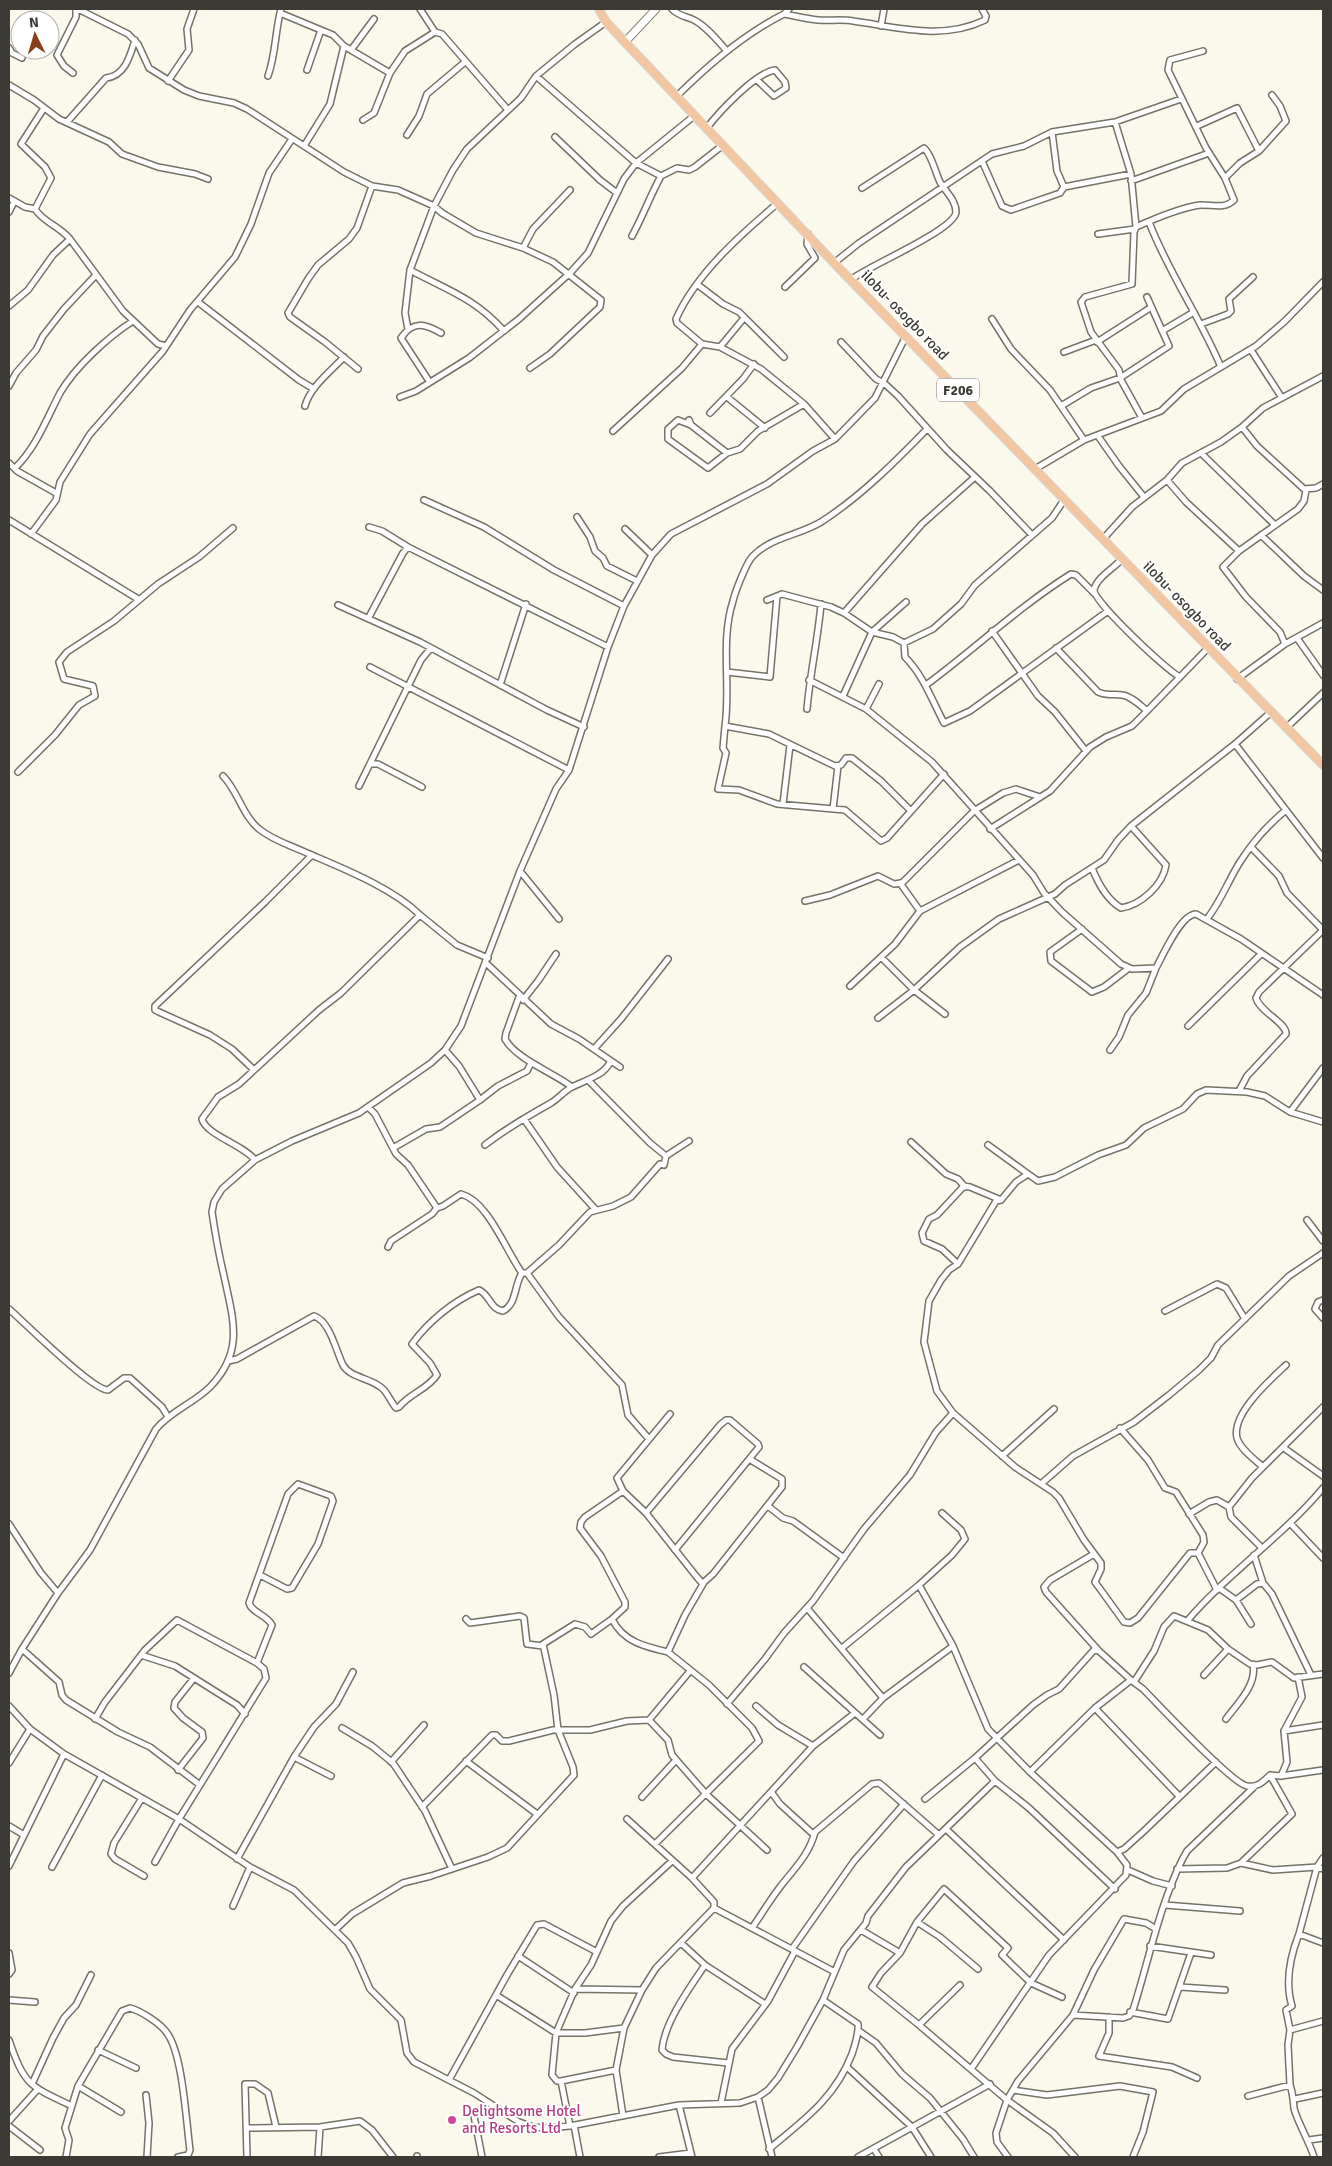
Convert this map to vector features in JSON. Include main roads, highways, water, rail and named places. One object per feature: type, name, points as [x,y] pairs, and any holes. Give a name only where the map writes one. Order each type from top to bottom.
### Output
[{"type":"main road","name":"ilobu- osogbo road","points":[[599,9],[606,22],[834,263],[852,279],[1237,679],[1323,765]]},
{"type":"place","name":"Delightsome Hotel and Resorts Ltd","points":[[452,2120]]}]
